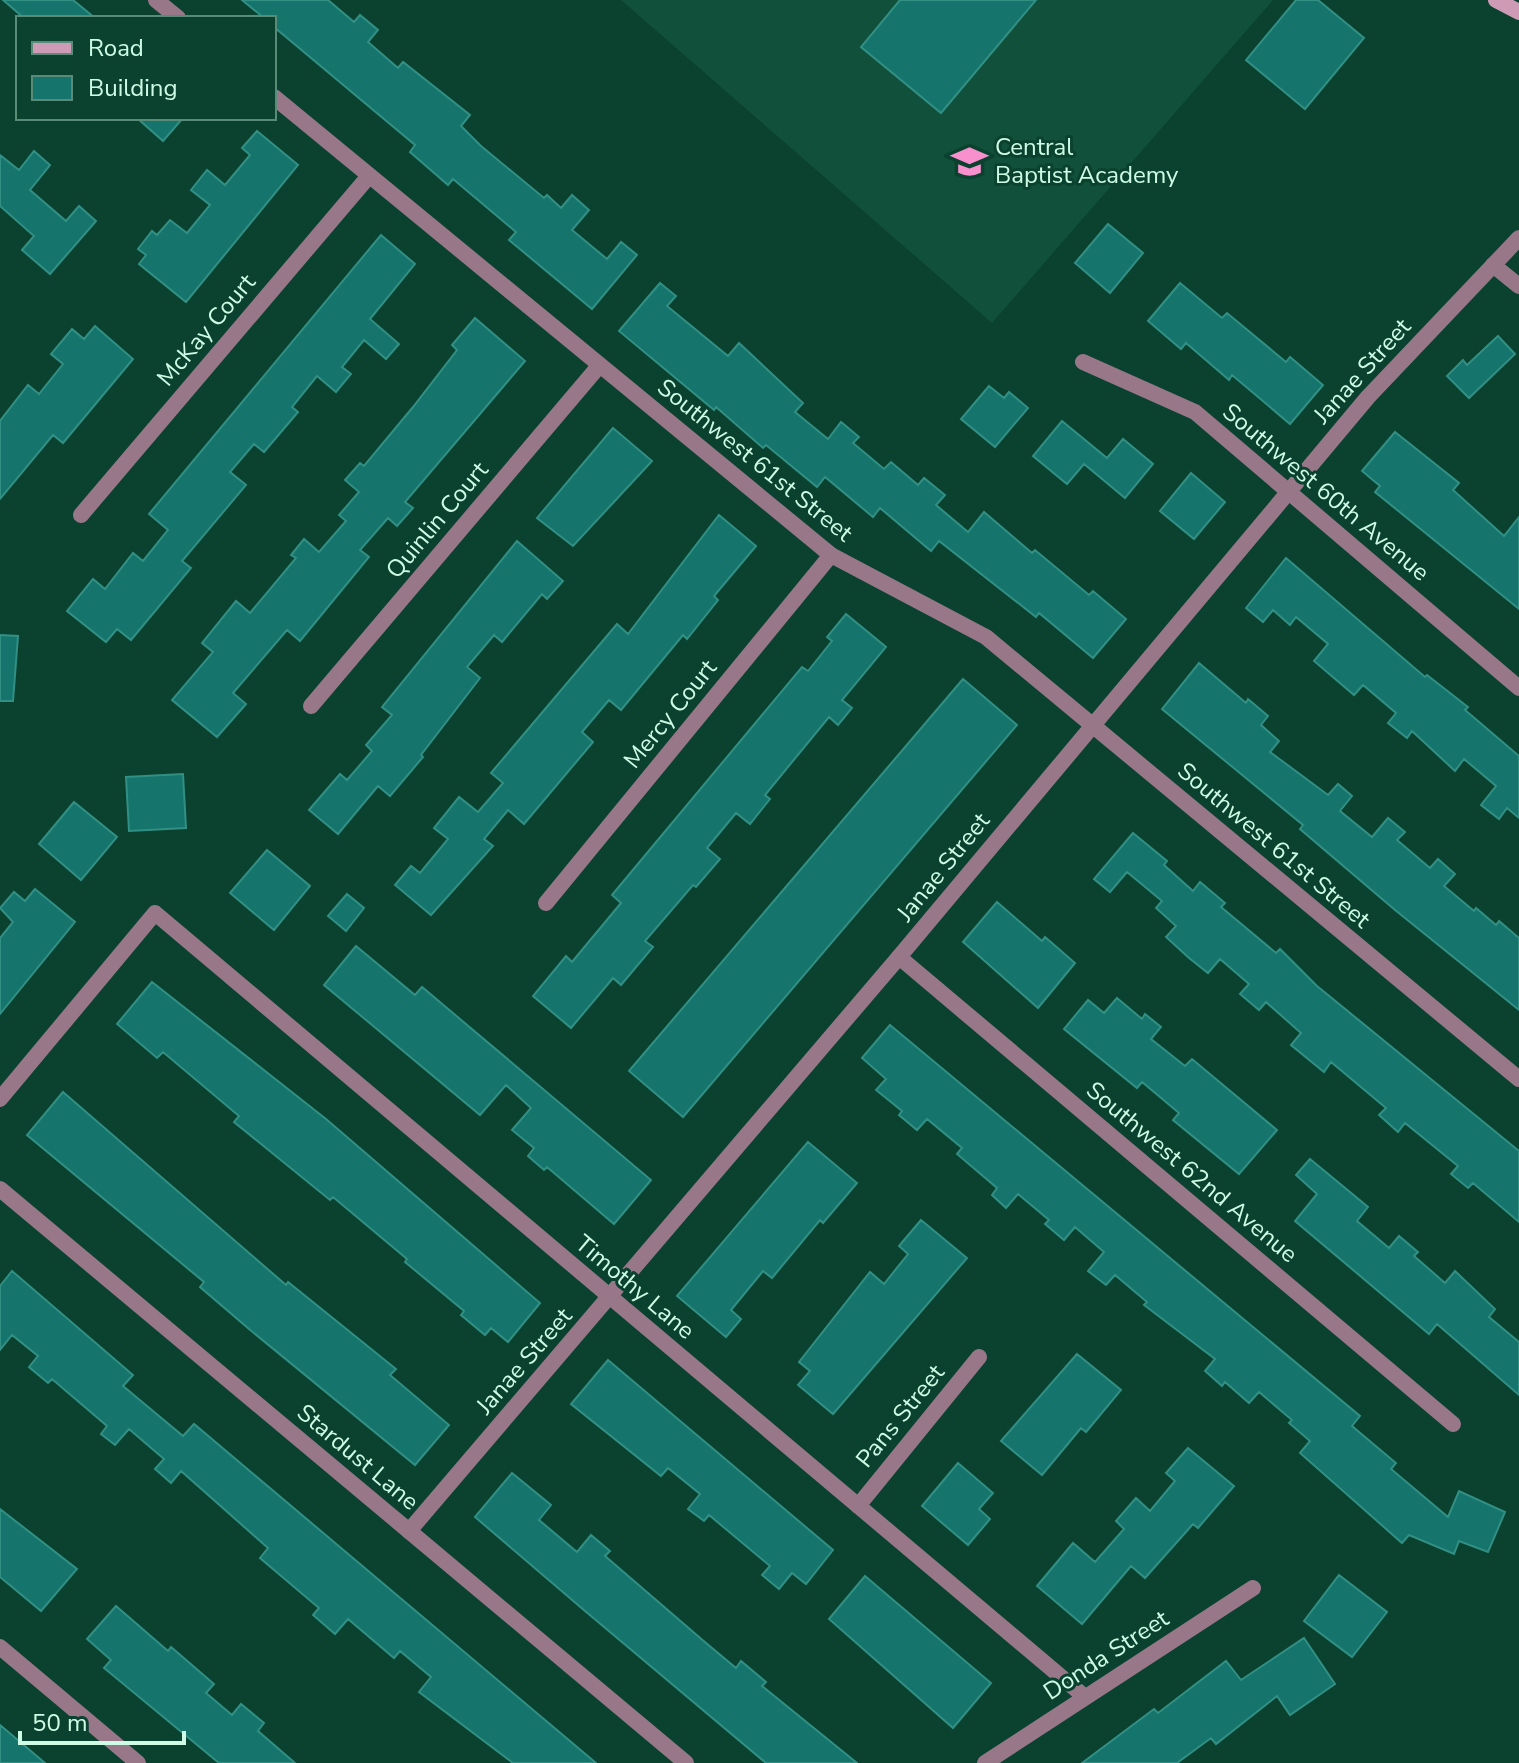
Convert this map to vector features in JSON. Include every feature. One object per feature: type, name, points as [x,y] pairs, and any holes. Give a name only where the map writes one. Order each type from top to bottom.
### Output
[{"type":"main road","points":[[1496,0],[1519,12]]},
{"type":"street","points":[[156,0],[176,16]]},
{"type":"street","name":"Southwest 61st Street","points":[[276,99],[831,555],[986,637],[1519,1079]]},
{"type":"street","name":"McKay Court","points":[[81,515],[369,176]]},
{"type":"street","name":"Janae Street","points":[[409,1531],[899,957],[1091,724],[1368,397],[1519,238]]},
{"type":"street","points":[[1493,265],[1519,286]]},
{"type":"street","name":"Southwest 60th Avenue","points":[[1083,362],[1195,412],[1519,688]]},
{"type":"street","name":"Quinlin Court","points":[[311,706],[599,366]]},
{"type":"street","name":"Mercy Court","points":[[546,903],[831,555]]},
{"type":"street","name":"Timothy Lane","points":[[0,1099],[155,913],[1085,1697]]},
{"type":"street","name":"Southwest 62nd Avenue","points":[[899,957],[1453,1424]]},
{"type":"street","name":"Stardust Lane","points":[[0,1189],[686,1763]]},
{"type":"street","name":"Pans Street","points":[[858,1506],[979,1357]]},
{"type":"street","name":"Donda Street","points":[[985,1763],[1253,1588]]},
{"type":"street","points":[[0,1647],[138,1763]]},
{"type":"shaded area","name":"Central Baptist Academy","points":[[621,0],[1273,0],[992,323]]},
{"type":"building","points":[[3,0],[73,0],[93,16],[22,16]]},
{"type":"building","points":[[242,0],[328,0],[354,22],[360,15],[378,30],[368,42],[398,68],[403,62],[470,115],[461,126],[481,146],[544,198],[547,195],[561,208],[572,195],[589,210],[572,230],[607,259],[621,242],[637,255],[592,309],[509,240],[516,232],[453,179],[448,185],[410,152],[415,145],[276,29],[276,16],[262,16]]},
{"type":"building","points":[[900,0],[1036,0],[941,113],[861,47]]},
{"type":"building","points":[[1296,0],[1318,0],[1364,38],[1305,109],[1246,60]]},
{"type":"building","points":[[139,120],[181,120],[163,141]]},
{"type":"building","points":[[257,131],[298,165],[186,302],[139,264],[146,255],[138,249],[152,231],[157,235],[170,220],[187,233],[210,205],[191,190],[207,170],[225,185],[250,155],[242,148]]},
{"type":"building","points":[[34,151],[50,165],[30,190],[66,221],[79,206],[96,221],[50,274],[22,250],[34,236],[0,206],[0,155],[19,170]]},
{"type":"building","points":[[1108,224],[1143,253],[1110,293],[1075,263]]},
{"type":"building","points":[[381,235],[415,264],[370,319],[399,344],[386,359],[364,340],[342,367],[351,374],[336,392],[317,376],[292,407],[298,412],[264,452],[254,444],[230,472],[246,485],[182,561],[191,568],[131,640],[117,629],[106,642],[67,611],[93,579],[105,589],[133,553],[143,561],[168,530],[149,514]]},
{"type":"building","points":[[660,283],[676,296],[667,306],[728,356],[739,343],[803,403],[795,412],[828,439],[841,422],[859,437],[853,443],[884,469],[891,462],[918,485],[924,478],[945,495],[936,505],[968,532],[984,512],[1032,553],[1035,550],[1089,595],[1093,591],[1126,619],[1093,658],[1039,613],[1036,617],[939,541],[931,551],[880,508],[873,517],[825,477],[817,487],[766,445],[763,448],[716,407],[714,410],[619,331]]},
{"type":"building","points":[[1180,283],[1222,318],[1227,313],[1286,362],[1290,357],[1323,385],[1290,424],[1232,375],[1229,380],[1186,343],[1181,349],[1148,321]]},
{"type":"building","points":[[475,318],[525,361],[405,502],[413,508],[397,526],[388,518],[360,550],[369,557],[300,641],[287,630],[233,693],[246,704],[217,737],[172,700],[213,652],[202,643],[236,601],[250,613],[296,558],[291,555],[304,539],[319,552],[346,521],[339,515],[359,492],[345,480],[360,463],[364,466],[413,407],[457,350],[452,345]]},
{"type":"building","points":[[95,326],[133,359],[63,443],[53,435],[0,499],[0,421],[28,385],[39,394],[63,364],[51,354],[72,329],[84,339]]},
{"type":"building","points":[[1498,336],[1515,354],[1469,398],[1447,376],[1463,360],[1467,365]]},
{"type":"building","points":[[989,386],[1004,398],[1009,392],[1028,408],[995,447],[961,419]]},
{"type":"building","points":[[1062,421],[1107,458],[1123,439],[1153,464],[1125,498],[1084,464],[1067,484],[1033,456]]},
{"type":"building","points":[[613,428],[652,461],[573,546],[537,518]]},
{"type":"building","points":[[1395,432],[1459,483],[1453,490],[1504,536],[1519,517],[1519,609],[1375,492],[1380,486],[1362,471]]},
{"type":"building","points":[[1191,473],[1225,502],[1194,539],[1160,511]]},
{"type":"building","points":[[719,515],[756,546],[714,596],[718,600],[687,639],[683,635],[621,710],[609,700],[582,732],[593,742],[524,824],[508,810],[484,839],[493,846],[431,915],[395,885],[411,866],[420,873],[448,839],[434,828],[459,797],[478,812],[503,783],[491,773],[617,624],[628,634]]},
{"type":"building","points":[[517,541],[563,581],[547,599],[542,594],[502,642],[494,635],[467,667],[480,678],[421,755],[423,757],[390,796],[378,786],[338,834],[309,810],[340,774],[347,780],[372,751],[366,745],[392,715],[382,707]]},
{"type":"building","points":[[1286,558],[1425,677],[1427,675],[1468,707],[1465,710],[1519,756],[1519,818],[1507,808],[1499,819],[1481,805],[1496,786],[1464,759],[1455,771],[1412,731],[1407,738],[1388,723],[1396,713],[1363,685],[1354,695],[1314,661],[1328,644],[1296,617],[1290,625],[1273,610],[1263,622],[1246,608]]},
{"type":"building","points":[[846,614],[886,647],[842,700],[852,708],[838,725],[829,717],[765,795],[770,799],[750,824],[736,813],[707,848],[720,859],[645,941],[653,947],[621,985],[613,978],[571,1028],[533,996],[566,956],[572,962],[621,903],[612,895],[802,667],[808,671],[832,641],[827,637]]},
{"type":"building","points":[[0,635],[18,636],[13,701],[0,701]]},
{"type":"building","points":[[1199,663],[1246,703],[1248,699],[1268,716],[1261,725],[1279,741],[1270,752],[1328,795],[1338,784],[1352,796],[1340,811],[1372,837],[1388,818],[1405,832],[1397,840],[1430,868],[1438,859],[1455,874],[1444,886],[1474,911],[1476,908],[1496,925],[1499,921],[1519,938],[1519,1010],[1395,910],[1300,829],[1303,825],[1162,709]]},
{"type":"building","points":[[963,679],[1017,725],[683,1117],[629,1071]]},
{"type":"building","points":[[183,774],[186,828],[129,831],[126,777]]},
{"type":"building","points":[[74,802],[117,837],[81,880],[39,844]]},
{"type":"building","points":[[1133,833],[1167,861],[1164,865],[1193,891],[1200,882],[1225,903],[1221,907],[1276,953],[1280,949],[1317,986],[1519,1151],[1519,1222],[1473,1183],[1468,1188],[1451,1174],[1458,1166],[1405,1123],[1398,1132],[1379,1115],[1386,1108],[1331,1062],[1324,1072],[1291,1045],[1301,1033],[1266,1002],[1259,1010],[1240,994],[1249,984],[1220,959],[1208,973],[1189,958],[1166,937],[1176,926],[1156,908],[1162,901],[1127,872],[1110,892],[1094,879]]},
{"type":"building","points":[[267,850],[310,886],[274,930],[230,893]]},
{"type":"building","points":[[35,889],[75,922],[0,1014],[0,938],[13,922],[0,908],[14,892],[25,901]]},
{"type":"building","points":[[347,894],[364,908],[346,931],[328,916]]},
{"type":"building","points":[[997,902],[1042,941],[1045,937],[1075,963],[1038,1008],[963,942]]},
{"type":"building","points":[[356,946],[415,995],[422,987],[651,1180],[614,1224],[547,1167],[544,1170],[528,1156],[534,1148],[512,1130],[531,1108],[506,1085],[480,1115],[324,985]]},
{"type":"building","points":[[152,982],[326,1119],[540,1303],[508,1342],[491,1328],[485,1335],[461,1315],[464,1311],[405,1262],[407,1259],[333,1197],[330,1200],[234,1122],[239,1116],[163,1052],[157,1058],[117,1024]]},
{"type":"building","points":[[1117,998],[1142,1019],[1145,1014],[1161,1027],[1151,1039],[1185,1066],[1192,1059],[1277,1130],[1239,1174],[1173,1120],[1179,1113],[1142,1082],[1137,1088],[1064,1029],[1088,1000],[1104,1013]]},
{"type":"building","points":[[890,1025],[1360,1416],[1352,1426],[1396,1463],[1391,1469],[1448,1517],[1459,1491],[1505,1512],[1488,1552],[1459,1541],[1454,1554],[1409,1535],[1402,1543],[1300,1453],[1310,1441],[1289,1423],[1292,1420],[1259,1392],[1249,1403],[1225,1382],[1222,1386],[1205,1371],[1215,1359],[1144,1305],[1147,1302],[1115,1275],[1106,1285],[1088,1271],[1104,1252],[1075,1227],[1064,1240],[1045,1224],[1049,1220],[1018,1194],[1006,1208],[992,1195],[997,1188],[957,1154],[962,1148],[927,1119],[917,1130],[899,1115],[902,1111],[876,1090],[886,1079],[862,1058]]},
{"type":"building","points":[[63,1092],[286,1285],[288,1282],[396,1369],[390,1375],[449,1425],[415,1465],[249,1329],[200,1287],[204,1282],[27,1135]]},
{"type":"building","points":[[808,1142],[857,1183],[823,1223],[820,1220],[772,1278],[763,1271],[731,1310],[741,1319],[726,1337],[677,1296]]},
{"type":"building","points":[[1310,1159],[1368,1207],[1357,1221],[1389,1248],[1399,1236],[1418,1252],[1414,1256],[1445,1283],[1455,1271],[1495,1309],[1489,1317],[1519,1342],[1519,1395],[1437,1324],[1429,1334],[1295,1221],[1317,1194],[1296,1175]]},
{"type":"building","points":[[921,1220],[967,1258],[833,1414],[798,1385],[810,1371],[799,1362],[870,1272],[884,1284],[908,1254],[899,1246]]},
{"type":"building","points":[[12,1271],[133,1375],[123,1386],[183,1436],[194,1424],[596,1763],[513,1763],[419,1692],[431,1677],[400,1651],[394,1658],[348,1619],[335,1634],[313,1615],[319,1608],[260,1558],[268,1548],[181,1471],[171,1483],[155,1469],[164,1459],[129,1429],[115,1445],[101,1434],[107,1426],[52,1379],[48,1383],[29,1367],[38,1356],[12,1335],[0,1350],[0,1286]]},
{"type":"building","points":[[1077,1354],[1121,1390],[1086,1432],[1081,1428],[1042,1475],[1001,1441]]},
{"type":"building","points":[[608,1360],[833,1550],[806,1584],[792,1573],[779,1589],[762,1575],[770,1566],[709,1515],[704,1521],[688,1509],[700,1494],[668,1468],[661,1476],[571,1404]]},
{"type":"building","points":[[1188,1448],[1234,1486],[1198,1528],[1193,1524],[1145,1578],[1131,1566],[1082,1624],[1037,1586],[1073,1543],[1095,1562],[1124,1529],[1116,1521],[1136,1498],[1150,1511],[1175,1481],[1166,1473]]},
{"type":"building","points":[[958,1463],[993,1493],[979,1509],[990,1519],[968,1545],[922,1506]]},
{"type":"building","points":[[512,1473],[551,1505],[539,1520],[577,1552],[591,1535],[610,1551],[605,1556],[706,1643],[736,1668],[741,1661],[766,1682],[762,1686],[857,1763],[766,1763],[585,1611],[475,1517]]},
{"type":"building","points":[[0,1509],[77,1569],[41,1611],[0,1577]]},
{"type":"building","points":[[1339,1575],[1387,1612],[1352,1657],[1304,1621]]},
{"type":"building","points":[[865,1576],[991,1683],[953,1728],[829,1619]]},
{"type":"building","points":[[116,1606],[168,1651],[171,1647],[214,1684],[206,1693],[232,1715],[241,1704],[264,1723],[258,1731],[295,1763],[219,1763],[104,1668],[111,1660],[87,1639]]},
{"type":"building","points":[[1304,1638],[1335,1684],[1290,1715],[1277,1696],[1216,1744],[1211,1738],[1177,1763],[1082,1763],[1154,1709],[1158,1713],[1226,1661],[1241,1680]]},
{"type":"building","points":[[0,1725],[45,1763],[0,1763]]},
{"type":"place","name":"Central Baptist Academy","points":[[969,161]]}]
